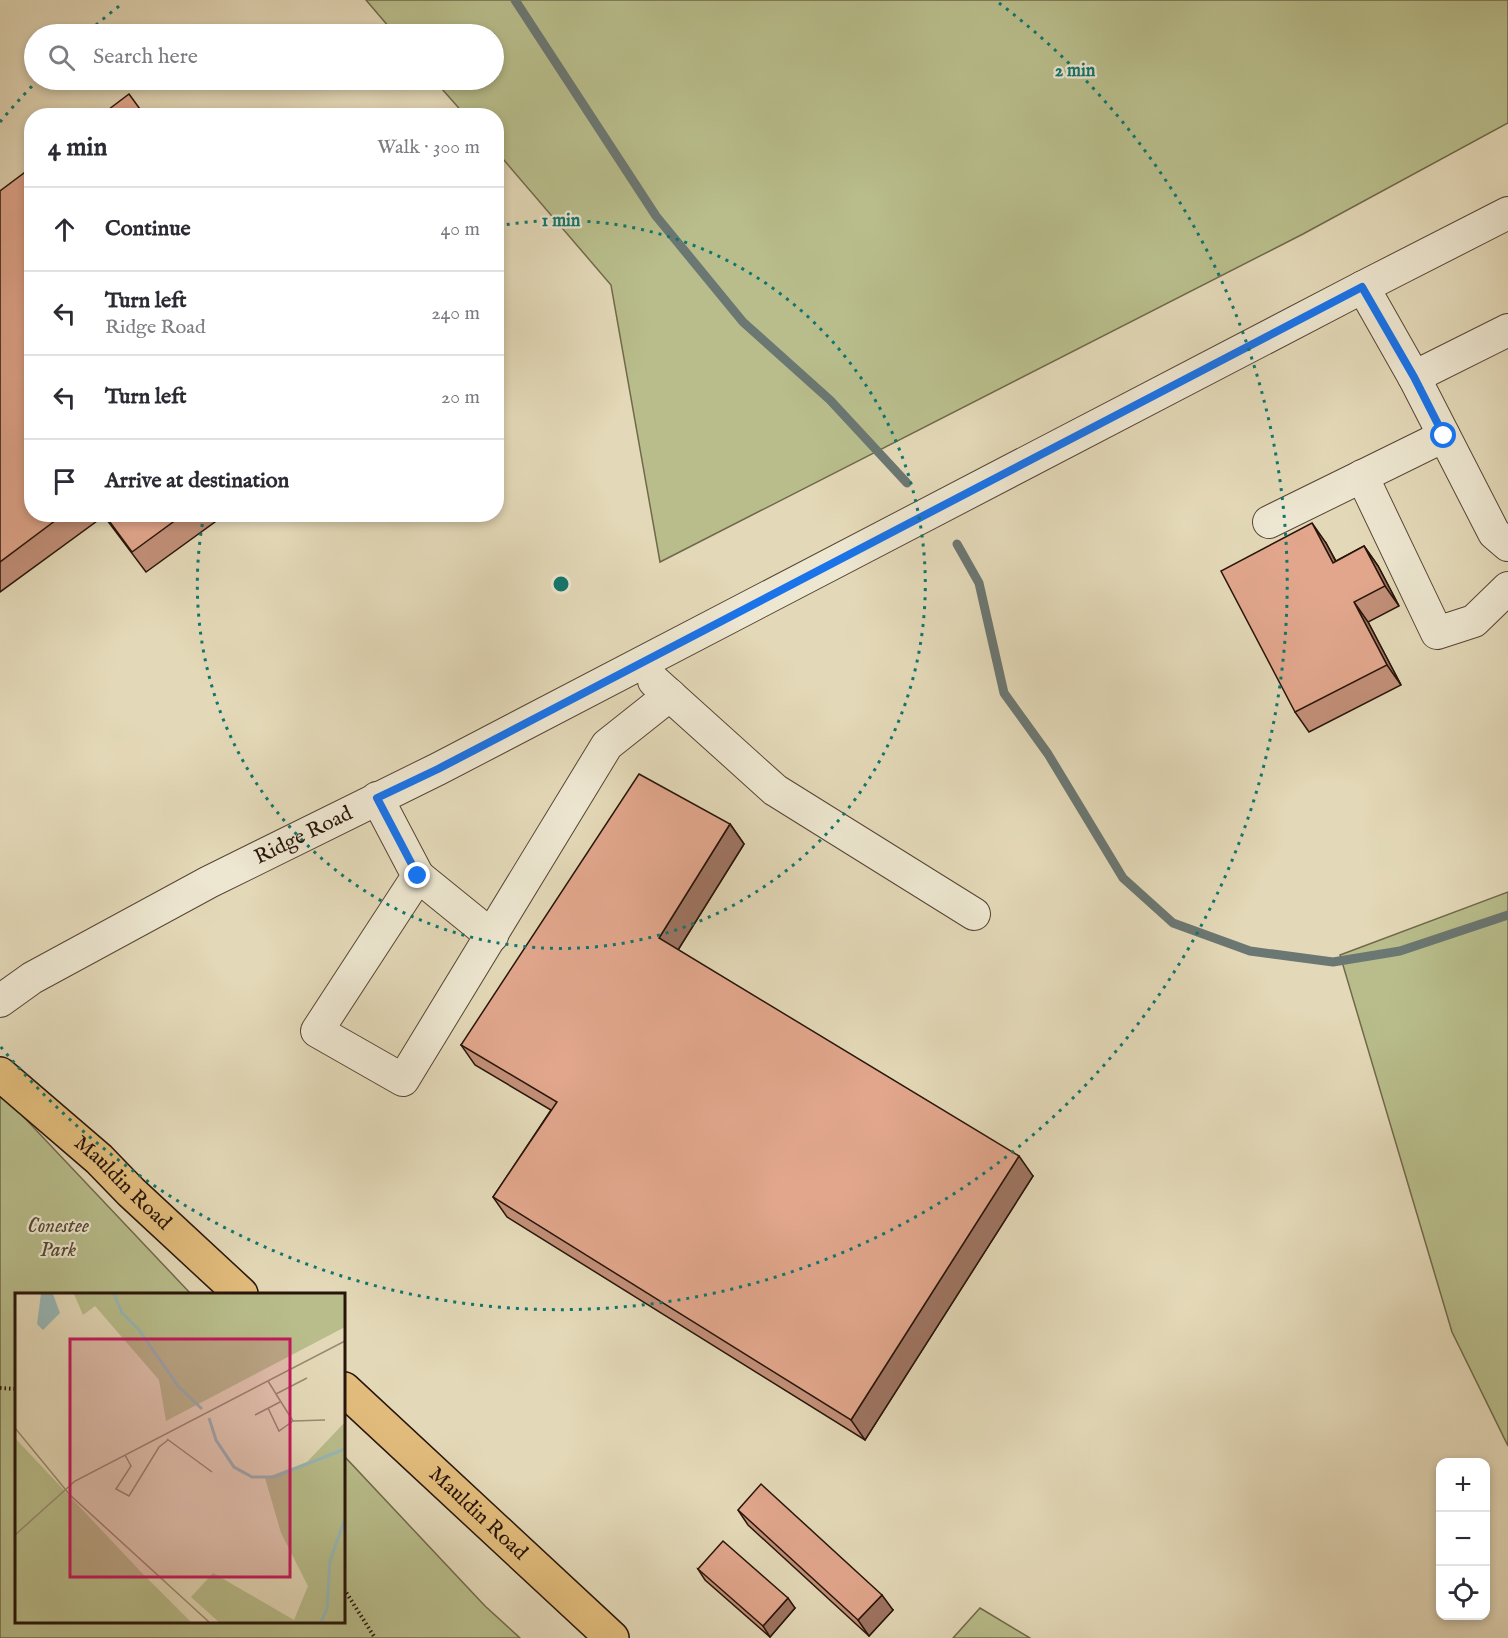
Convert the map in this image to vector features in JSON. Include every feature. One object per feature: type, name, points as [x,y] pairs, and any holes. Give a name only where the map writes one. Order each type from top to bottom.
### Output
[{"type":"main road","name":"Mauldin Road","points":[[0,1074],[99,1159],[131,1192],[240,1293]]},
{"type":"main road","name":"Mauldin Road","points":[[345,1390],[612,1638]]},
{"type":"street","name":"Ridge Road","points":[[0,1001],[32,978],[209,882],[438,769],[1508,213]]},
{"type":"street","points":[[1362,287],[1414,377],[1494,533],[1508,545]]},
{"type":"street","points":[[1414,377],[1508,330]]},
{"type":"street","points":[[1269,522],[1444,436]]},
{"type":"street","points":[[1362,476],[1437,633],[1474,621],[1508,588]]},
{"type":"street","points":[[636,665],[775,790],[974,914]]},
{"type":"street","points":[[418,876],[316,1031],[404,1080],[607,745],[670,695]]},
{"type":"street","points":[[377,798],[418,876],[492,936]]},
{"type":"path","points":[[0,1388],[15,1389]]},
{"type":"path","points":[[345,1591],[375,1638]]},
{"type":"green space","points":[[366,0],[1508,0],[1508,123],[1303,234],[660,562],[611,285],[504,160],[504,108],[459,108],[443,90],[504,90],[504,24],[386,24]]},
{"type":"green space","points":[[1508,892],[1508,1446],[1452,1332],[1340,955]]},
{"type":"green space","name":"Conestee Park","points":[[0,1092],[190,1293],[15,1293],[15,1623],[345,1623],[345,1457],[485,1606],[520,1638],[0,1638]]},
{"type":"green space","points":[[980,1608],[1030,1638],[953,1638]]},
{"type":"building","points":[[129,94],[139,108],[111,108]]},
{"type":"building","points":[[24,173],[24,522],[53,522],[0,562],[0,191]]},
{"type":"building","points":[[110,522],[173,522],[132,552]]},
{"type":"building","points":[[1312,523],[1333,563],[1364,546],[1385,586],[1354,602],[1387,665],[1295,712],[1221,571]]},
{"type":"building","points":[[639,774],[730,824],[659,938],[1019,1156],[851,1420],[493,1197],[557,1102],[461,1045]]},
{"type":"building","points":[[761,1484],[882,1595],[858,1620],[738,1510]]},
{"type":"building","points":[[723,1541],[788,1598],[763,1626],[698,1569]]},
{"type":"waterway","points":[[515,0],[656,216],[743,322],[830,400],[907,483]]},
{"type":"waterway","points":[[957,544],[979,583],[1004,693],[1048,754],[1123,878],[1173,923],[1250,951],[1333,962],[1400,951],[1508,915]]},
{"type":"route","points":[[418,876],[377,798],[438,769],[1362,287],[1414,377],[1444,436]]}]
